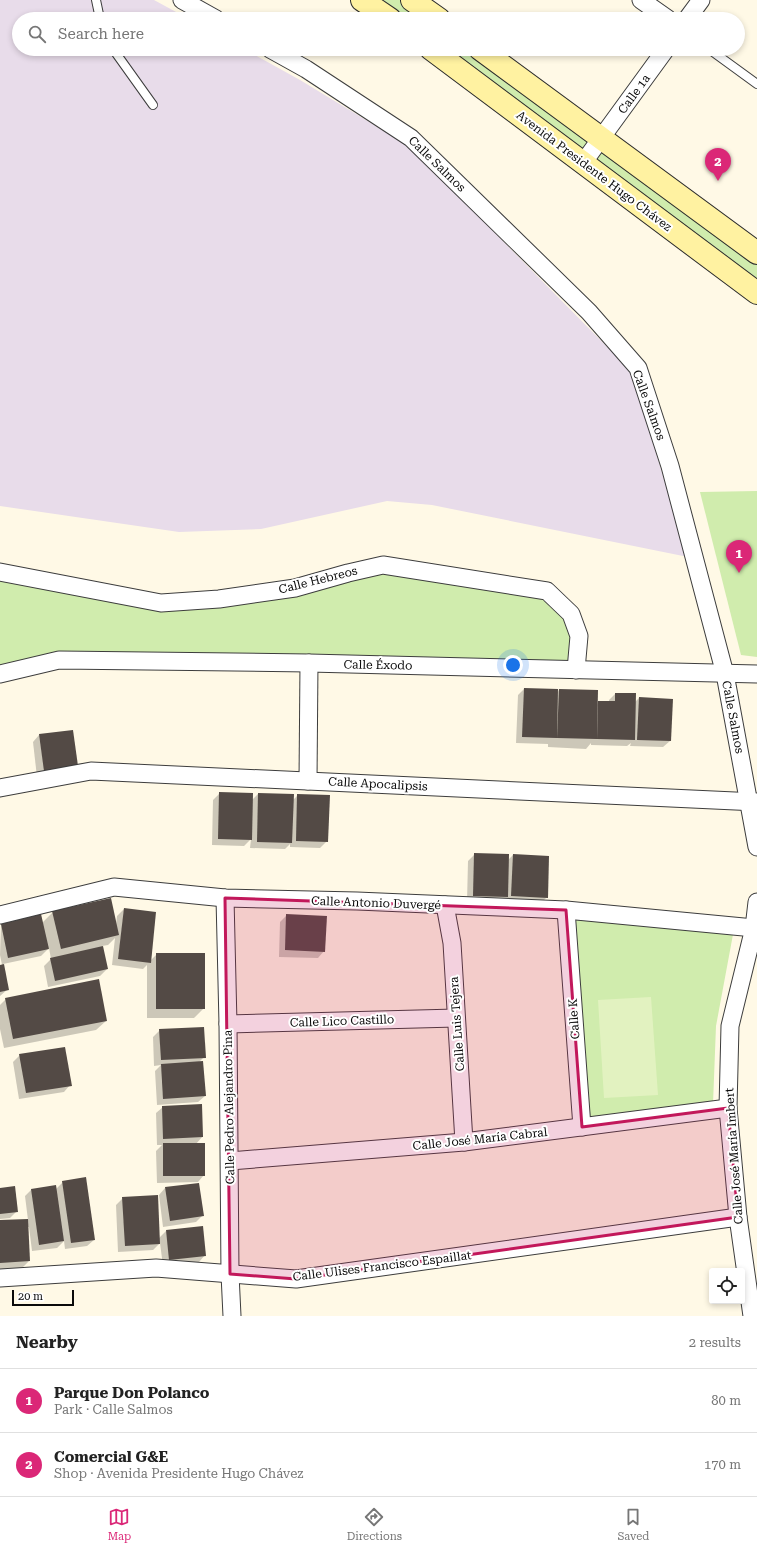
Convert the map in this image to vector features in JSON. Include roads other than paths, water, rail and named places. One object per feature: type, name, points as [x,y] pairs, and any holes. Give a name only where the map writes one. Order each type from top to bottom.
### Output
[{"type":"main road","points":[[362,0],[380,12]]},
{"type":"main road","points":[[412,0],[428,12]]},
{"type":"main road","name":"Avenida Presidente Hugo Chávez","points":[[440,56],[757,293]]},
{"type":"main road","points":[[490,56],[757,254]]},
{"type":"street","points":[[182,0],[203,12]]},
{"type":"street","points":[[641,0],[658,12]]},
{"type":"street","points":[[692,12],[701,0]]},
{"type":"street","name":"Calle Salmos","points":[[282,56],[411,138],[589,312],[638,368],[670,466],[725,674],[753,801],[757,847]]},
{"type":"street","name":"Calle 1a","points":[[583,163],[661,56]]},
{"type":"street","name":"Calle Hebreos","points":[[0,572],[161,603],[219,599],[295,588],[383,565],[547,591],[571,614],[579,636],[576,670]]},
{"type":"street","name":"Calle Éxodo","points":[[0,674],[59,660],[309,663],[757,674]]},
{"type":"street","points":[[308,781],[309,663]]},
{"type":"street","name":"Calle Apocalipsis","points":[[0,788],[91,771],[753,801]]},
{"type":"street","name":"Calle Antonio Duvergé","points":[[0,915],[114,887],[225,898],[357,901],[445,906],[566,910],[754,928]]},
{"type":"street","name":"Calle Pedro Alejandro Pina","points":[[225,898],[230,1161],[230,1274],[232,1316]]},
{"type":"street","name":"Calle José María Imbert","points":[[752,1316],[738,1217],[728,1108],[730,1026],[754,928],[757,902]]},
{"type":"street","name":"Calle Luis Tejera","points":[[445,906],[452,943],[464,1142]]},
{"type":"street","name":"Calle K","points":[[566,910],[582,1127]]},
{"type":"street","name":"Calle Lico Castillo","points":[[228,1024],[456,1018]]},
{"type":"street","name":"Calle José María Cabral","points":[[230,1161],[464,1142],[728,1108]]},
{"type":"street","name":"Calle Ulises Francisco Espaillat","points":[[0,1278],[156,1268],[296,1279],[738,1217]]},
{"type":"lane","points":[[96,0],[99,12]]},
{"type":"lane","points":[[117,56],[153,106]]},
{"type":"lane","points":[[719,56],[757,84]]},
{"type":"place","name":"Comercial G&E","points":[[718,181]]},
{"type":"place","name":"Parque Don Polanco","points":[[739,573]]}]
